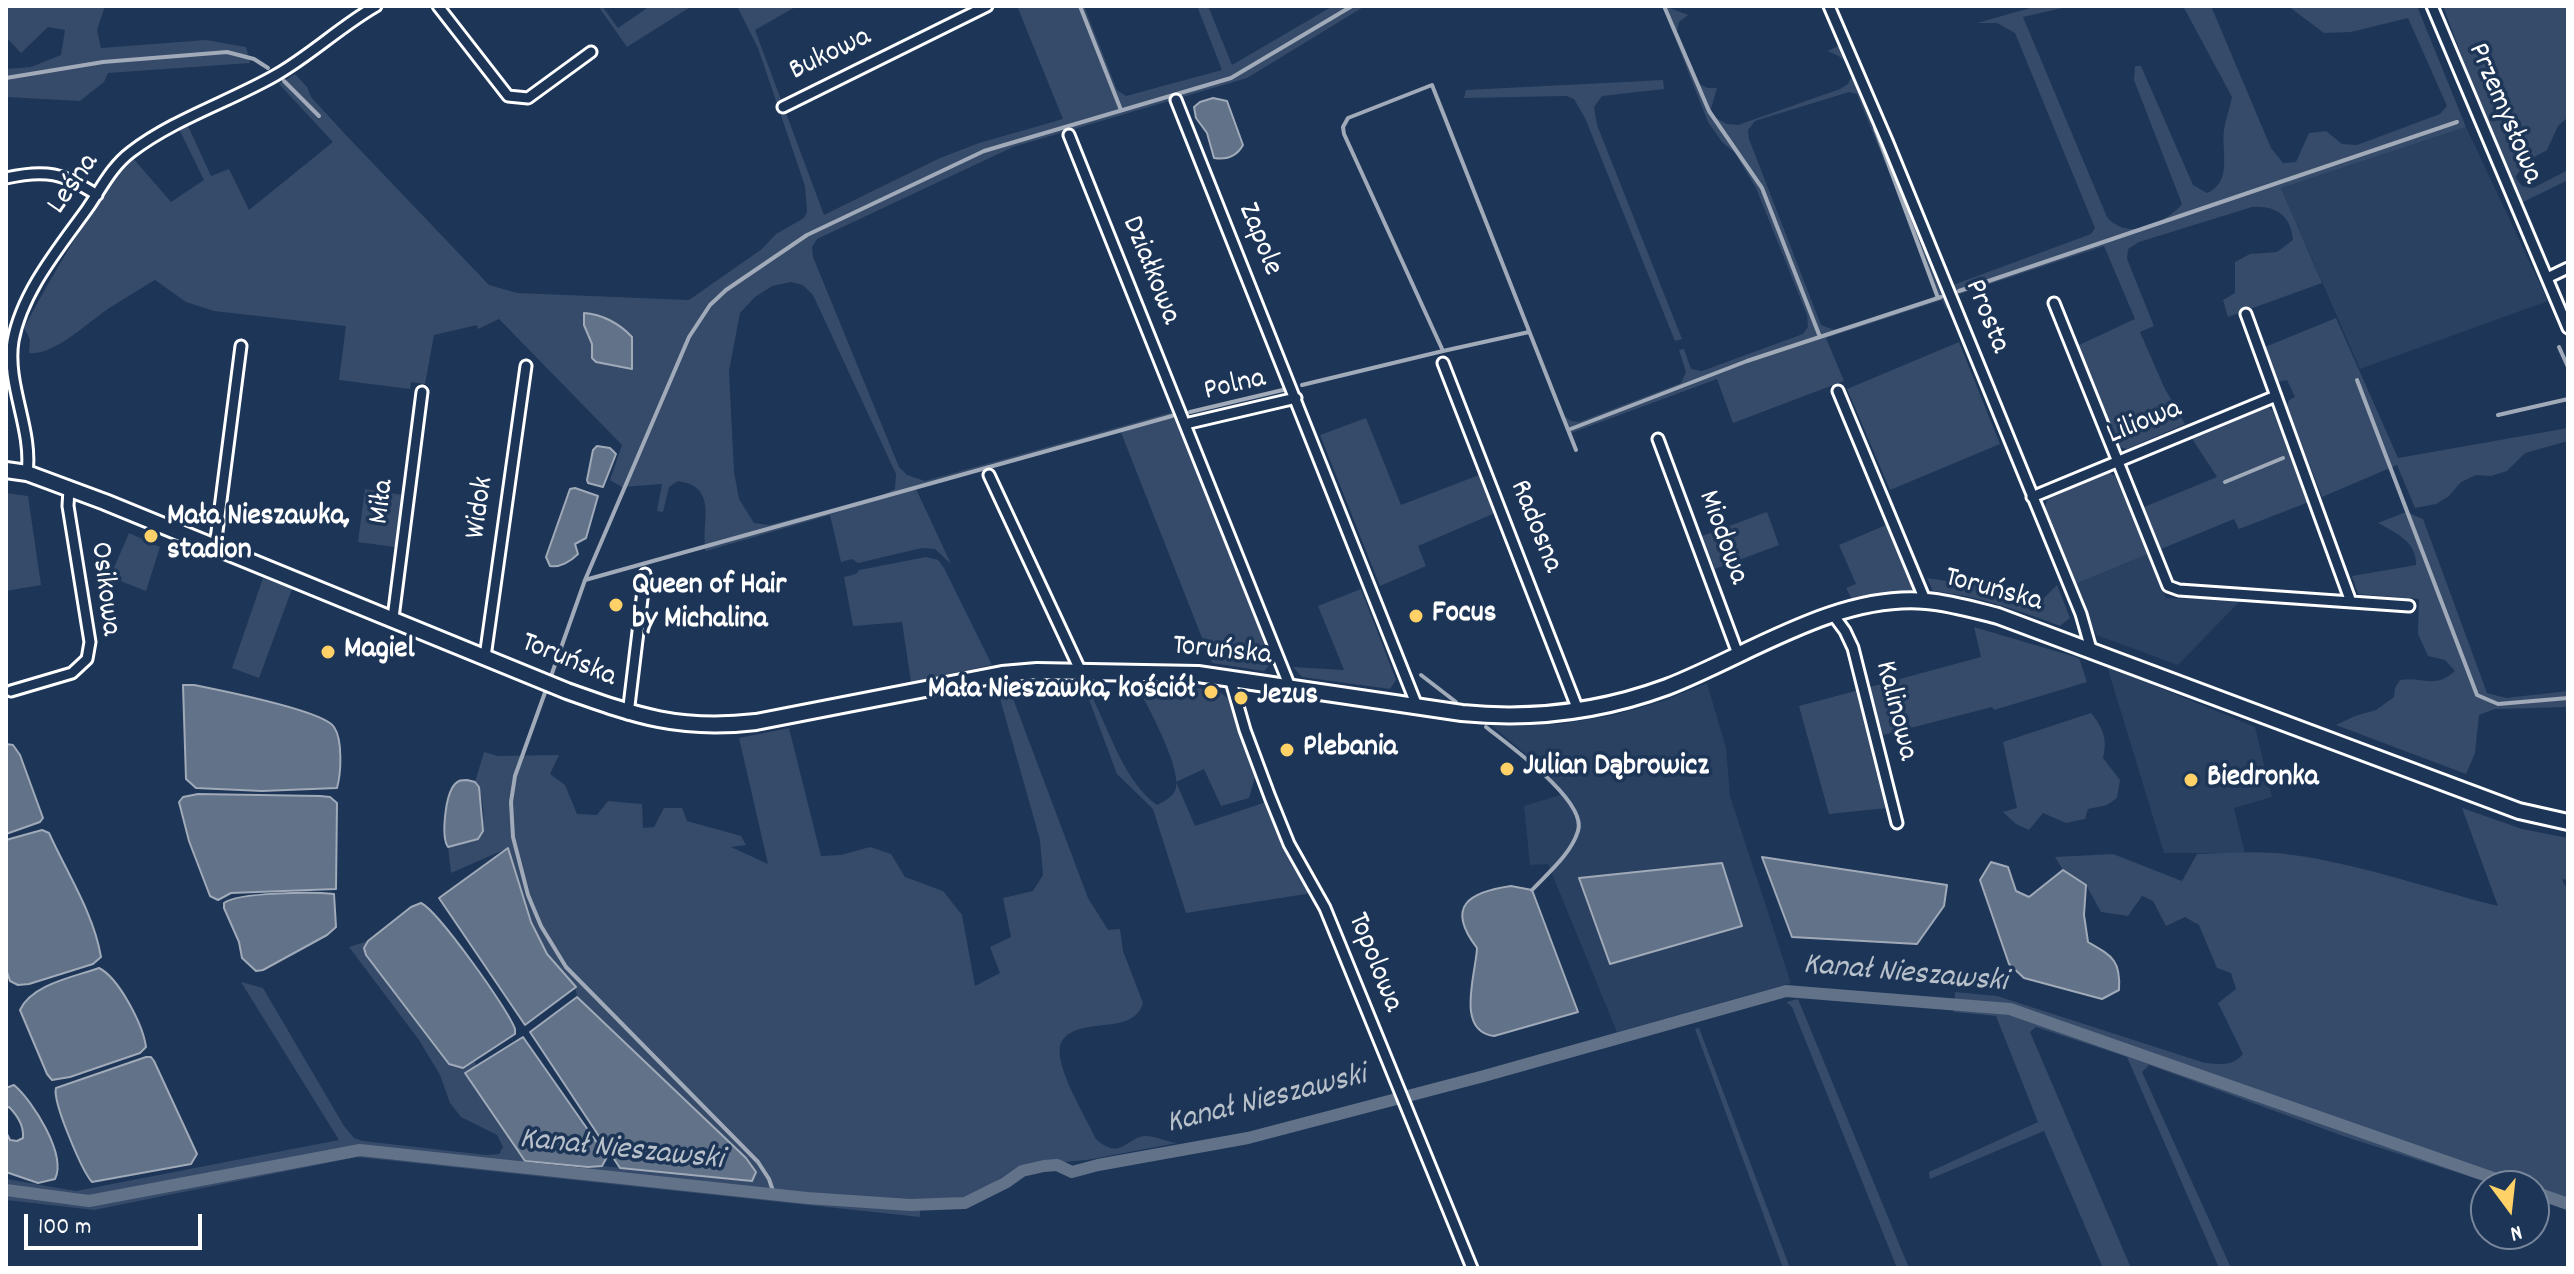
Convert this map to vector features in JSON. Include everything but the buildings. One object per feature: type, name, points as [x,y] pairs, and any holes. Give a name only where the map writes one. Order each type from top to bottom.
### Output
[{"type":"main road","name":"Toruńska","points":[[6,470],[27,473],[69,489],[628,714],[677,723],[735,724],[1002,674],[1081,672],[1171,673],[1230,678],[1417,706],[1493,715],[1534,715],[1578,710],[1663,688],[1738,654],[1869,605],[1925,600],[1998,616],[2519,811],[2568,822]]},
{"type":"street","name":"Leśna","points":[[27,473],[28,444],[13,363],[13,342],[34,288],[110,172],[142,145],[277,75],[376,6]]},
{"type":"street","points":[[438,6],[508,96],[528,98],[591,52]]},
{"type":"street","name":"Bukowa","points":[[783,107],[987,6]]},
{"type":"street","name":"Prosta","points":[[1829,6],[2081,614],[2091,649]]},
{"type":"street","name":"Przemysłowa","points":[[2432,6],[2568,328]]},
{"type":"street","name":"Zapole","points":[[1176,100],[1296,398]]},
{"type":"street","name":"Działkowa","points":[[1069,135],[1185,424]]},
{"type":"street","points":[[6,178],[40,172],[56,174],[72,179],[97,195]]},
{"type":"street","points":[[2547,278],[2568,268]]},
{"type":"street","points":[[2054,303],[2168,586],[2179,590],[2409,606]]},
{"type":"street","points":[[2246,314],[2351,602]]},
{"type":"street","points":[[215,547],[241,346]]},
{"type":"street","name":"Radosna","points":[[1443,363],[1578,710]]},
{"type":"street","name":"Widok","points":[[485,657],[526,366]]},
{"type":"street","points":[[1838,391],[1925,600]]},
{"type":"street","name":"Miła","points":[[393,618],[422,392]]},
{"type":"street","name":"Liliowa","points":[[2032,497],[2276,396]]},
{"type":"street","name":"Polna","points":[[1290,687],[1185,424],[1296,398],[1417,706]]},
{"type":"street","name":"Miodowa","points":[[1658,439],[1738,654]]},
{"type":"street","points":[[989,475],[1081,672]]},
{"type":"street","name":"Osikowa","points":[[11,691],[72,673],[87,659],[90,642],[68,506],[69,489]]},
{"type":"street","points":[[628,714],[645,574]]},
{"type":"street","name":"Kalinowa","points":[[1834,616],[1853,648],[1897,823]]},
{"type":"street","name":"Topolowa","points":[[1230,678],[1245,730],[1289,844],[1325,908],[1472,1268]]},
{"type":"shaded area","points":[[6,6],[105,6],[97,30],[101,48],[206,40],[246,47],[250,63],[108,73],[104,82],[80,101],[6,97],[6,69],[31,67],[61,55],[65,30],[48,27],[21,53],[6,37]]},
{"type":"shaded area","points":[[598,6],[602,6],[618,28],[650,6],[692,6],[627,47]]},
{"type":"shaded area","points":[[737,6],[797,6],[755,30],[824,215],[940,158],[979,143],[1063,119],[1017,6],[1084,6],[1117,90],[1126,96],[1222,70],[1197,6],[1208,6],[1232,65],[1333,6],[1365,6],[1247,78],[1013,147],[817,239],[812,247],[813,257],[899,467],[907,475],[925,481],[1173,412],[1273,661],[1264,671],[1212,663],[1120,430],[916,489],[951,564],[935,549],[922,548],[858,563],[852,559],[841,562],[830,515],[706,551],[706,508],[699,491],[678,481],[669,487],[663,512],[657,511],[662,484],[622,487],[610,480],[622,445],[499,319],[478,329],[477,325],[434,335],[425,384],[411,382],[410,389],[339,380],[346,326],[214,311],[186,302],[155,280],[61,343],[50,349],[29,353],[30,339],[24,328],[74,240],[132,157],[171,202],[204,180],[179,129],[188,126],[211,176],[229,169],[249,210],[333,142],[279,84],[295,74],[344,133],[489,285],[517,293],[689,300],[762,249],[776,234],[804,218],[807,212],[805,186],[758,48]],"holes":[[[791,282],[803,285],[813,295],[896,474],[895,489],[878,497],[769,525],[754,523],[739,499],[734,472],[729,371],[740,313],[755,297],[772,286]]]},
{"type":"shaded area","points":[[2037,6],[2071,6],[2023,17],[2107,217],[2125,228],[2156,224],[2182,204],[2134,80],[2135,66],[2141,66],[2193,185],[2207,193],[2215,188],[2223,174],[2224,129],[2232,97],[2183,6],[2211,6],[2271,148],[2283,163],[2296,162],[2309,133],[2326,131],[2342,144],[2357,145],[2440,114],[2447,106],[2408,18],[2351,32],[2324,33],[2288,6],[2417,6],[2466,127],[2281,188],[2322,283],[2228,317],[2223,300],[2235,293],[2235,262],[2250,254],[2277,252],[2293,240],[2289,224],[2281,214],[2268,208],[2252,207],[2139,242],[2128,249],[2127,259],[2154,326],[2140,332],[2164,387],[2185,424],[2127,449],[2116,446],[2079,345],[2135,319],[2104,246],[1957,295],[1953,285],[2091,234],[2095,228],[2015,33],[1997,23],[1977,23]]},
{"type":"shaded area","points":[[2443,6],[2568,6],[2568,117],[2558,126],[2547,150],[2527,161],[2515,177],[2522,186],[2533,188],[2568,170],[2568,180],[2517,205]]},
{"type":"shaded area","points":[[1663,8],[1688,15],[1679,22],[1677,31],[1700,84],[1717,88],[1711,109],[1714,117],[1727,124],[1738,125],[1848,84],[1852,76],[1846,63],[1827,51],[1839,46],[1837,36],[1951,307],[1946,309],[1942,300],[1826,338],[1844,381],[1733,423],[1717,379],[1571,433],[1563,415],[1579,422],[1681,383],[1686,372],[1679,350],[1684,349],[1691,369],[1702,371],[1803,334],[1808,327],[1807,315],[1756,188],[1735,153],[1722,142],[1708,122]],"holes":[[[1849,92],[1857,94],[1937,290],[1933,300],[1834,330],[1821,325],[1748,130],[1755,121]]]},
{"type":"shaded area","points":[[1663,80],[1664,89],[1602,96],[1594,107],[1597,125],[1682,339],[1675,341],[1585,118],[1574,99],[1567,96],[1464,98],[1466,90]]},
{"type":"shaded area","points":[[2466,127],[2548,301],[2360,369],[2281,188]]},
{"type":"shaded area","points":[[2336,318],[2398,458],[2568,428],[2568,441],[2525,453],[2507,471],[2491,476],[2476,475],[2461,482],[2449,496],[2436,504],[2415,508],[2397,465],[2322,497],[2287,406],[2289,400],[2295,397],[2287,380],[2278,382],[2265,347]]},
{"type":"shaded area","points":[[1959,342],[2000,444],[1890,490],[1847,389]]},
{"type":"shaded area","points":[[2268,407],[2273,411],[2309,502],[2239,529],[2234,519],[2161,549],[2144,507],[2217,477],[2191,437]]},
{"type":"shaded area","points":[[1366,418],[1401,505],[1479,475],[1495,513],[1418,546],[1426,566],[1380,586],[1320,435]]},
{"type":"shaded area","points":[[2108,472],[2115,476],[2148,554],[2076,584],[2044,509],[2049,495]]},
{"type":"shaded area","points":[[365,489],[403,495],[395,547],[358,542]]},
{"type":"shaded area","points":[[6,493],[28,496],[41,585],[6,591]]},
{"type":"shaded area","points":[[1767,512],[1779,545],[1715,569],[1702,536]]},
{"type":"shaded area","points":[[2406,512],[2423,519],[2487,693],[2506,698],[2568,691],[2568,707],[2495,709],[2479,715],[2475,753],[2466,774],[2336,725],[2376,710],[2394,697],[2400,680],[2441,680],[2455,671],[2445,660],[2428,656],[2418,634],[2419,599],[2358,594],[2352,576],[2416,565],[2409,544],[2378,523]]},
{"type":"shaded area","points":[[1886,525],[1913,590],[1853,601],[1846,588],[1856,584],[1839,545]]},
{"type":"shaded area","points":[[129,533],[160,547],[146,591],[110,577]]},
{"type":"shaded area","points":[[2148,554],[2166,598],[2241,600],[2178,665],[2096,635],[2076,584]]},
{"type":"shaded area","points":[[926,557],[938,560],[944,568],[992,665],[911,682],[902,622],[853,626],[844,577],[859,570]]},
{"type":"shaded area","points":[[263,578],[292,589],[259,678],[232,668]]},
{"type":"shaded area","points":[[1927,578],[1992,588],[2037,605],[2057,585],[2070,618],[2060,626],[1998,604],[1933,591]]},
{"type":"shaded area","points":[[1361,589],[1396,680],[1390,689],[1302,677],[1293,667],[1344,670],[1318,606]]},
{"type":"shaded area","points":[[1974,627],[2079,658],[2087,682],[1994,710],[1992,707],[1883,735],[1870,687],[1981,657]]},
{"type":"shaded area","points":[[2107,666],[2255,727],[2272,797],[2234,808],[2245,853],[2164,853]]},
{"type":"shaded area","points":[[1707,683],[1726,748],[1730,796],[1791,983],[1617,1032],[1548,864],[1530,865],[1524,806],[1563,794],[1547,772],[1491,725],[1560,724],[1614,715],[1663,701]]},
{"type":"shaded area","points":[[1084,686],[1095,686],[1092,690],[1094,701],[1127,771],[1157,805],[1173,794],[1176,782],[1195,826],[1266,802],[1280,840],[1312,893],[1186,913],[1153,809],[1117,774]]},
{"type":"shaded area","points":[[1126,686],[1216,689],[1231,701],[1255,777],[1249,798],[1221,806],[1204,769],[1176,782],[1169,753],[1150,710],[1139,690]]},
{"type":"shaded area","points":[[997,688],[1009,688],[1088,898],[1108,930],[1120,929],[1123,951],[1143,1003],[1129,1020],[1070,1033],[1062,1041],[1060,1050],[1065,1075],[1096,1139],[1104,1145],[1117,1148],[1144,1136],[1177,1143],[1087,1160],[1018,1166],[973,1197],[920,1200],[920,1217],[357,1157],[94,1210],[6,1200],[6,1179],[76,1191],[339,1140],[241,982],[263,988],[354,1138],[486,1155],[499,1154],[503,1147],[497,1135],[461,1117],[450,1103],[440,1075],[419,1040],[349,947],[368,941],[364,948],[463,1068],[474,1061],[477,1066],[465,1074],[525,1161],[752,1181],[577,997],[573,984],[550,957],[540,939],[524,901],[508,848],[451,873],[448,847],[478,839],[483,826],[481,795],[475,782],[484,752],[498,756],[559,755],[550,774],[565,785],[577,814],[597,815],[608,801],[642,804],[643,828],[654,827],[664,808],[682,808],[687,821],[741,836],[746,845],[731,847],[768,864],[739,738],[789,728],[821,856],[841,855],[870,847],[891,854],[905,877],[943,891],[962,915],[975,986],[1000,973],[990,947],[1011,937],[1003,898],[1033,891],[1043,875],[1040,840]]},
{"type":"shaded area","points":[[1859,690],[1887,808],[1829,814],[1799,706]]},
{"type":"shaded area","points":[[2091,713],[2103,734],[2103,758],[2120,780],[2117,798],[2107,805],[2088,809],[2085,819],[2066,823],[2043,813],[2029,830],[2016,824],[2003,812],[2017,808],[2003,742]]},
{"type":"shaded area","points":[[2462,808],[2522,829],[2568,838],[2568,880],[2562,879],[2568,892],[2568,1210],[2550,1204],[2550,1170],[2470,1170],[2470,1177],[2346,1137],[2149,1065],[2142,1072],[2231,1268],[2219,1268],[2127,1057],[2036,1027],[2030,1032],[2131,1268],[2103,1268],[2044,1131],[1930,1179],[1929,1172],[2038,1122],[1996,1016],[1954,1012],[1955,992],[1997,996],[2205,1063],[2230,1063],[2243,1054],[2218,1003],[2236,989],[2231,973],[2217,968],[2199,925],[2185,917],[2166,926],[2153,901],[2142,896],[2128,916],[2101,912],[2086,885],[2063,870],[2055,857],[2113,854],[2182,881],[2197,854],[2277,853],[2361,869],[2498,906]]},
{"type":"shaded area","points":[[1798,999],[1909,1268],[1897,1268],[1792,1007],[1786,1002]]},
{"type":"shaded area","points":[[1699,1028],[1790,1268],[1783,1268],[1695,1029]]},
{"type":"water","points":[[1213,98],[1227,101],[1243,145],[1227,158],[1214,158],[1207,133],[1196,118],[1194,107]]},
{"type":"water","points":[[584,313],[610,320],[632,337],[632,369],[596,362],[592,358],[592,344],[584,325]]},
{"type":"water","points":[[597,446],[610,448],[616,454],[603,487],[587,480],[593,450]]},
{"type":"water","points":[[570,489],[598,496],[586,538],[575,544],[578,554],[572,559],[550,566],[546,557]]},
{"type":"water","points":[[183,685],[269,702],[326,721],[334,727],[339,740],[337,788],[262,791],[196,788],[186,779]]},
{"type":"water","points":[[6,744],[13,745],[20,755],[43,818],[40,822],[6,834]]},
{"type":"water","points":[[467,780],[479,787],[483,831],[478,839],[448,847],[445,826],[449,797],[455,784]]},
{"type":"water","points":[[198,794],[330,797],[337,803],[336,889],[231,893],[218,900],[210,896],[189,841],[179,802],[183,797]]},
{"type":"water","points":[[42,830],[49,833],[79,894],[101,957],[93,964],[18,985],[10,981],[6,969],[6,840]]},
{"type":"water","points":[[508,848],[531,922],[547,954],[576,987],[525,1025],[439,898]]},
{"type":"water","points":[[1762,857],[1947,885],[1944,906],[1917,944],[1792,937]]},
{"type":"water","points":[[1991,862],[2008,867],[2016,891],[2029,897],[2063,870],[2086,885],[2084,915],[2088,942],[2113,960],[2118,972],[2119,990],[2102,999],[2024,978],[2009,964],[1980,880]]},
{"type":"water","points":[[1722,863],[1742,926],[1610,964],[1579,878]]},
{"type":"water","points":[[1511,886],[1532,890],[1578,1012],[1494,1036],[1482,1032],[1471,1013],[1477,948],[1468,934],[1463,912],[1473,897]]},
{"type":"water","points":[[334,894],[336,927],[327,935],[263,970],[256,971],[242,958],[224,903],[260,895]]},
{"type":"water","points":[[421,903],[442,923],[472,962],[515,1029],[515,1034],[463,1068],[449,1064],[366,955],[364,948],[368,941],[411,907]]},
{"type":"water","points":[[99,968],[114,981],[129,1003],[146,1047],[140,1053],[70,1077],[52,1080],[20,1010],[26,1001],[44,988]]},
{"type":"water","points":[[577,997],[746,1158],[756,1172],[752,1181],[620,1168],[530,1032]]},
{"type":"water","points":[[523,1037],[607,1157],[602,1166],[525,1161],[465,1073]]},
{"type":"water","points":[[146,1057],[154,1061],[197,1154],[191,1164],[92,1182],[69,1136],[56,1088]]},
{"type":"water","points":[[14,1085],[46,1129],[56,1156],[55,1179],[38,1183],[6,1172],[6,1132],[10,1140],[23,1138],[18,1118],[9,1107],[6,1108],[6,1088]]},
{"type":"waterway","points":[[1080,6],[1121,110]]},
{"type":"waterway","points":[[550,679],[585,580],[689,337],[710,305],[726,290],[807,235],[984,151],[1231,78],[1352,6]]},
{"type":"waterway","points":[[1664,6],[1709,111],[1762,188],[1820,337]]},
{"type":"waterway","points":[[6,78],[103,62],[227,52],[254,59],[268,68]]},
{"type":"waterway","points":[[284,81],[319,116]]},
{"type":"waterway","points":[[1529,332],[1443,351],[1344,134],[1343,127],[1348,118],[1432,85],[1576,450]]},
{"type":"waterway","points":[[1959,291],[2457,122]]},
{"type":"waterway","points":[[1875,128],[1938,298]]},
{"type":"waterway","points":[[1568,430],[1747,361],[1941,297]]},
{"type":"waterway","points":[[2559,347],[2568,367]]},
{"type":"waterway","points":[[1302,385],[1443,351]]},
{"type":"waterway","points":[[2357,380],[2477,695],[2498,704],[2568,698]]},
{"type":"waterway","points":[[1190,412],[1287,389]]},
{"type":"waterway","points":[[2498,415],[2568,399]]},
{"type":"waterway","points":[[585,580],[1172,416]]},
{"type":"waterway","points":[[2225,482],[2283,458]]},
{"type":"waterway","points":[[1421,675],[1456,702]]},
{"type":"waterway","points":[[547,687],[515,776],[511,802],[513,837],[528,895],[541,926],[566,967],[758,1162],[774,1194]]},
{"type":"waterway","points":[[1486,727],[1544,774],[1571,804],[1578,819],[1578,831],[1570,848],[1532,890]]},
{"type":"waterway","name":"Kanał Nieszawski","points":[[6,1190],[89,1201],[360,1150],[807,1198],[910,1205],[965,1203],[1022,1171],[1057,1165],[1072,1172],[1248,1138],[1786,991],[2010,1009],[2470,1170]]},
{"type":"waterway","name":"Kanał Nieszawski","points":[[2550,1198],[2568,1204]]},
{"type":"place","name":"Mała Nieszawka, stadion","points":[[151,536]]},
{"type":"place","name":"Queen of Hair by Michalina","points":[[616,605]]},
{"type":"place","name":"Focus","points":[[1416,616]]},
{"type":"place","name":"Magiel","points":[[328,652]]},
{"type":"place","name":"Mała Nieszawka, kościół","points":[[1211,692]]},
{"type":"place","name":"Jezus","points":[[1241,698]]},
{"type":"place","name":"Plebania","points":[[1287,750]]},
{"type":"place","name":"Julian Dąbrowicz","points":[[1507,769]]},
{"type":"place","name":"Biedronka","points":[[2191,780]]}]
